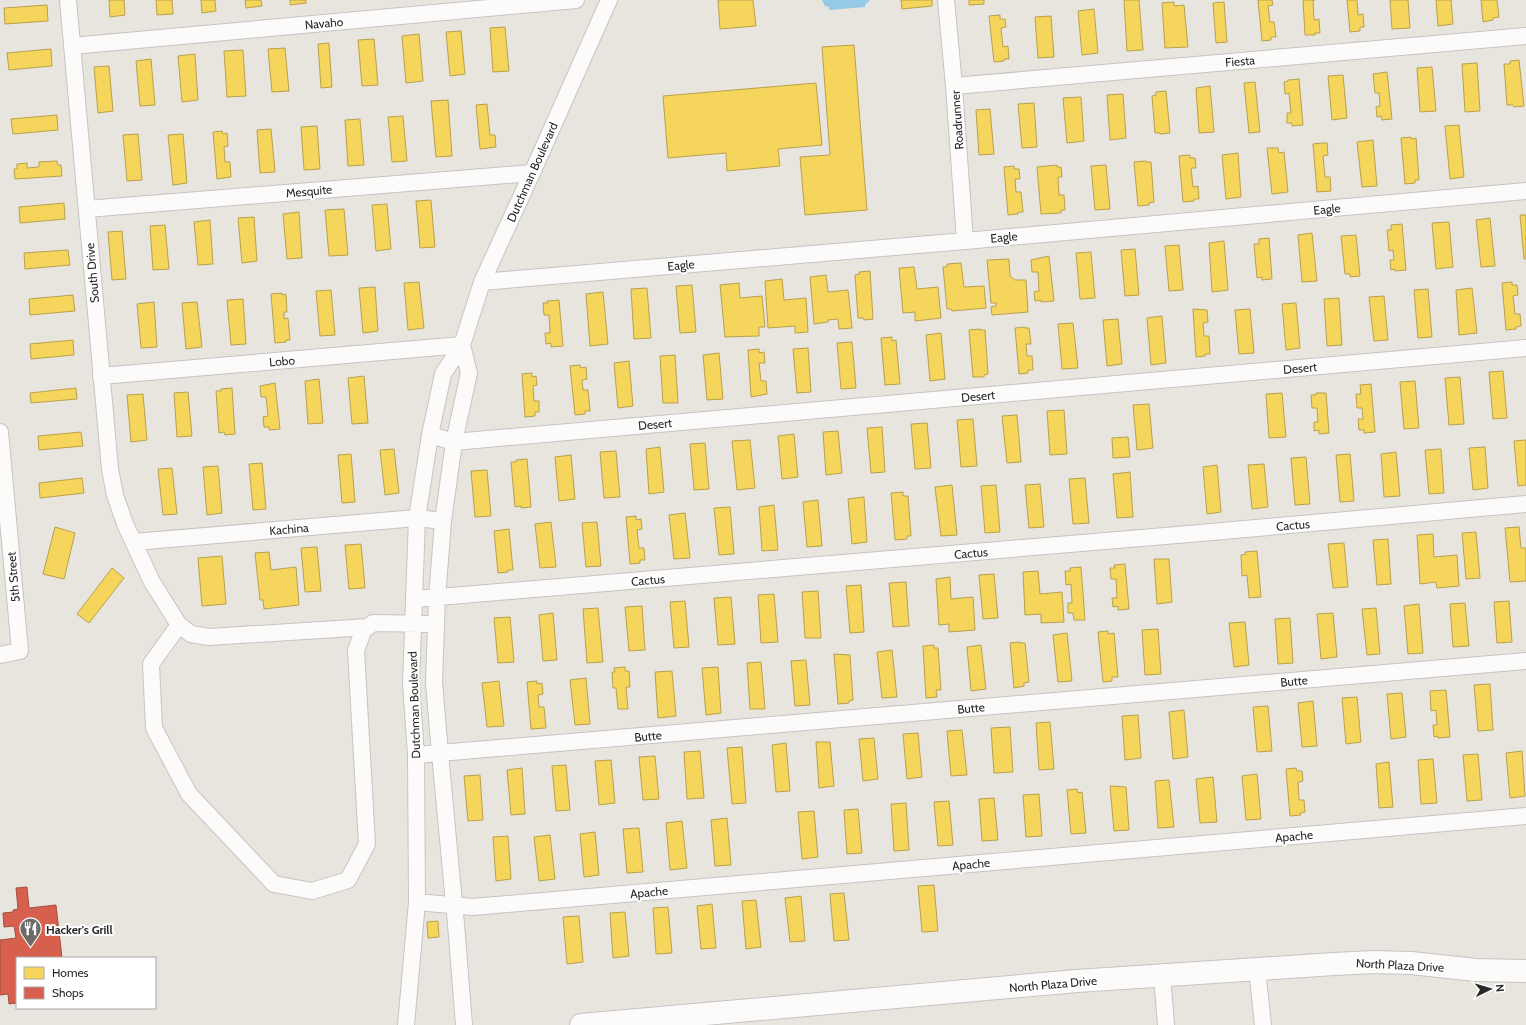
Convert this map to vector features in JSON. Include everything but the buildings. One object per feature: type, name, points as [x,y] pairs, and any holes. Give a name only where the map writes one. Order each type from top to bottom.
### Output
[{"type":"street","name":"North Plaza Drive","points":[[581,1025],[1077,981],[1374,962],[1411,963],[1476,970],[1526,971]]},
{"type":"lane","name":"South Drive","points":[[68,0],[110,469],[115,495],[125,524],[152,582],[178,625]]},
{"type":"lane","name":"Navaho","points":[[72,46],[576,0]]},
{"type":"lane","name":"Dutchman Boulevard","points":[[406,1025],[417,902],[416,756],[411,684],[417,518],[430,435],[443,374],[462,345],[482,282],[609,0]]},
{"type":"lane","name":"Roadrunner","points":[[946,0],[954,86],[965,241]]},
{"type":"lane","name":"Fiesta","points":[[954,86],[1526,36]]},
{"type":"lane","name":"Mesquite","points":[[87,209],[532,173]]},
{"type":"lane","name":"Eagle","points":[[482,282],[1526,191]]},
{"type":"lane","name":"Dutchman Boulevard","points":[[462,345],[469,373],[454,442],[444,521],[437,598],[434,682],[455,905],[464,1025]]},
{"type":"lane","name":"Lobo","points":[[101,376],[462,345]]},
{"type":"lane","name":"Desert","points":[[430,435],[454,442],[1526,348]]},
{"type":"lane","name":"5th Street","points":[[0,432],[20,651],[0,655]]},
{"type":"lane","name":"Cactus","points":[[415,599],[1526,504]]},
{"type":"lane","name":"Kachina","points":[[134,542],[417,518],[444,521]]},
{"type":"lane","points":[[368,627],[209,637],[191,634],[178,625],[151,664],[154,728],[189,794],[274,884],[312,891],[348,880],[366,844],[356,651],[363,631],[368,627],[373,623],[436,624]]},
{"type":"lane","name":"Butte","points":[[416,756],[1526,661]]},
{"type":"lane","name":"Apache","points":[[417,902],[473,907],[1526,816]]},
{"type":"lane","points":[[1257,969],[1263,1025]]},
{"type":"lane","points":[[1162,976],[1166,1025]]},
{"type":"water","points":[[822,0],[870,0],[865,7],[829,10],[829,7],[825,6]]},
{"type":"place","name":"Hacker's Grill","points":[[30,948]]}]
